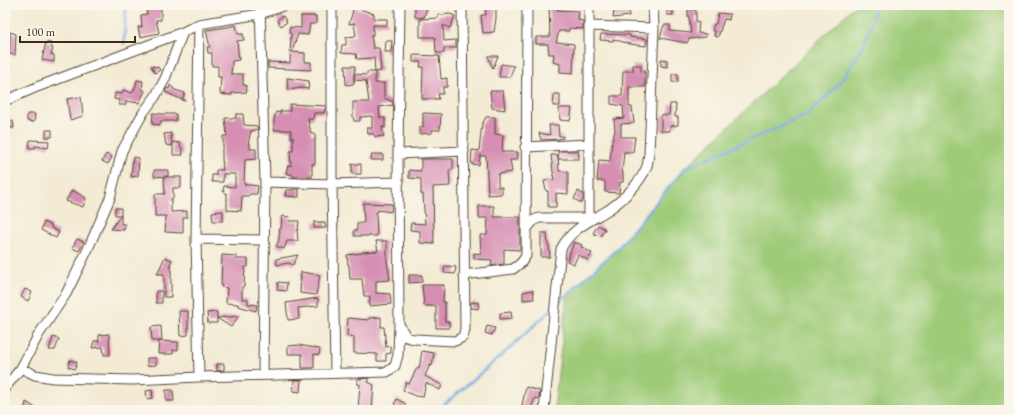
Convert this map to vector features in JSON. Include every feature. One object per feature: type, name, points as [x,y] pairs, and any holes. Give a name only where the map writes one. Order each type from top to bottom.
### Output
[{"type":"street","points":[[5,100],[183,32],[199,24],[285,5]]},
{"type":"street","points":[[332,5],[332,184],[335,373]]},
{"type":"street","points":[[21,368],[35,375],[53,378],[134,380],[387,372],[395,366],[398,355],[399,326],[398,154],[400,5]]},
{"type":"street","points":[[399,326],[406,337],[414,339],[455,341],[463,337],[464,151],[462,5]]},
{"type":"street","points":[[464,275],[513,269],[518,266],[526,256],[527,5]]},
{"type":"street","points":[[589,5],[589,219]]},
{"type":"street","points":[[544,410],[561,249],[566,240],[589,219],[604,213],[622,199],[632,189],[647,167],[649,154],[654,28],[653,5]]},
{"type":"street","points":[[260,10],[265,182],[263,375]]},
{"type":"street","points":[[199,24],[196,239],[199,377]]},
{"type":"street","points":[[589,26],[654,28]]},
{"type":"street","points":[[5,388],[21,368],[39,334],[66,294],[88,249],[110,198],[122,151],[143,113],[155,97],[165,79],[183,32]]},
{"type":"street","points":[[526,147],[589,144]]},
{"type":"street","points":[[398,154],[464,151]]},
{"type":"street","points":[[265,182],[332,184],[399,182]]},
{"type":"street","points":[[526,230],[534,220],[539,218],[589,219]]},
{"type":"street","points":[[196,239],[264,240]]},
{"type":"green space","points":[[856,5],[1009,5],[1009,410],[554,410],[567,295],[618,248],[685,168]]},
{"type":"building","points":[[146,5],[161,5],[161,20],[156,20],[159,33],[140,37],[138,27],[142,27],[141,15],[147,14]]},
{"type":"building","points":[[415,5],[428,5],[424,17],[415,17]]},
{"type":"building","points":[[485,5],[496,5],[494,32],[483,33],[481,15],[486,15]]},
{"type":"building","points":[[549,5],[557,5],[557,10],[579,11],[578,20],[583,21],[583,29],[569,28],[569,31],[559,31],[556,42],[574,44],[573,73],[560,72],[560,64],[553,62],[554,54],[549,54],[548,44],[536,44],[536,37],[550,37]]},
{"type":"building","points":[[622,5],[630,5],[629,16],[613,18],[614,9],[622,8]]},
{"type":"building","points":[[354,7],[374,14],[374,19],[387,19],[387,25],[373,25],[373,35],[371,35],[373,48],[379,48],[381,71],[375,72],[374,58],[357,59],[356,54],[341,53],[342,45],[346,45],[346,37],[356,36],[354,23],[349,24]]},
{"type":"building","points":[[667,7],[673,8],[673,15],[667,15]]},
{"type":"building","points":[[688,9],[696,10],[696,22],[699,22],[698,33],[706,34],[706,37],[689,39],[687,43],[660,38],[664,25],[670,25],[670,31],[691,33]]},
{"type":"building","points":[[718,13],[730,14],[729,20],[724,19],[718,37],[714,36],[715,31],[712,31],[714,24],[716,24]]},
{"type":"building","points":[[450,14],[455,16],[450,28],[443,25],[444,41],[456,40],[456,48],[444,48],[444,53],[436,53],[435,37],[420,37],[420,19],[438,18],[438,15]]},
{"type":"building","points":[[283,16],[287,22],[281,26],[277,20]]},
{"type":"building","points":[[301,16],[316,16],[316,24],[310,24],[308,35],[298,34],[292,52],[305,53],[305,62],[311,62],[311,70],[268,68],[268,62],[290,63],[290,27],[301,28]]},
{"type":"building","points":[[236,25],[238,34],[243,34],[244,40],[237,41],[239,60],[232,61],[231,74],[243,74],[243,85],[246,85],[247,92],[232,93],[232,95],[220,94],[221,77],[218,77],[218,66],[212,66],[212,53],[208,53],[207,47],[210,47],[206,30]]},
{"type":"building","points":[[10,32],[16,34],[15,55],[9,54]]},
{"type":"building","points":[[601,34],[630,35],[630,37],[647,39],[646,46],[630,44],[613,39],[613,41],[600,40]]},
{"type":"building","points":[[386,41],[392,41],[391,52],[385,52]]},
{"type":"building","points":[[46,42],[51,43],[51,47],[53,48],[51,55],[54,55],[54,62],[42,60]]},
{"type":"building","points":[[413,55],[439,56],[441,79],[447,78],[447,87],[443,87],[443,94],[438,94],[439,99],[422,99],[423,67],[420,67],[421,62],[413,62]]},
{"type":"building","points":[[488,56],[498,56],[493,68]]},
{"type":"building","points":[[661,59],[667,60],[667,67],[661,66]]},
{"type":"building","points":[[501,64],[514,66],[510,77],[499,77]]},
{"type":"building","points":[[633,65],[641,65],[641,71],[645,72],[645,87],[629,87],[629,107],[632,107],[634,123],[621,124],[621,137],[635,137],[633,152],[624,152],[622,172],[623,182],[620,182],[619,193],[605,192],[605,181],[597,181],[599,160],[610,161],[612,141],[615,131],[614,119],[624,118],[623,106],[611,104],[611,96],[622,96],[623,71],[633,71]]},
{"type":"building","points":[[151,66],[158,67],[160,70],[155,73]]},
{"type":"building","points":[[345,66],[355,66],[354,74],[367,75],[367,72],[375,72],[375,83],[384,83],[384,98],[393,102],[393,105],[379,107],[380,118],[385,118],[385,128],[382,127],[384,136],[375,137],[374,134],[368,134],[367,128],[372,128],[372,116],[360,117],[360,121],[354,121],[353,102],[369,102],[366,81],[354,80],[354,84],[346,85]]},
{"type":"building","points":[[672,74],[678,74],[678,82],[672,82]]},
{"type":"building","points":[[287,78],[309,81],[308,89],[302,88],[288,90]]},
{"type":"building","points":[[137,80],[143,81],[142,89],[145,91],[139,103],[126,101],[126,105],[119,105],[119,100],[114,99],[115,93],[122,94],[123,90],[132,93]]},
{"type":"building","points":[[170,85],[175,90],[185,93],[183,98],[185,101],[165,92],[167,88],[169,89]]},
{"type":"building","points":[[490,91],[503,91],[505,110],[492,108]]},
{"type":"building","points":[[554,94],[560,94],[560,106],[553,106]]},
{"type":"building","points":[[81,97],[83,116],[70,120],[67,99]]},
{"type":"building","points":[[290,104],[326,106],[324,113],[314,113],[313,119],[308,119],[311,134],[315,134],[315,164],[312,164],[312,177],[293,177],[293,175],[286,173],[288,165],[291,166],[290,151],[293,151],[293,137],[291,137],[291,130],[274,130],[274,119],[276,112],[281,113],[280,111],[290,111]]},
{"type":"building","points":[[670,104],[676,104],[675,117],[678,117],[678,125],[670,126],[670,131],[661,131],[661,115],[669,115]]},
{"type":"building","points":[[559,108],[572,108],[570,121],[560,120]]},
{"type":"building","points":[[153,113],[176,114],[176,121],[161,121],[160,125],[152,124]]},
{"type":"building","points":[[423,113],[441,114],[440,130],[432,130],[432,133],[420,134],[420,127],[423,127]]},
{"type":"building","points":[[27,114],[35,114],[34,122],[27,121]]},
{"type":"building","points":[[236,114],[243,114],[244,125],[257,126],[258,129],[251,131],[248,144],[250,143],[250,149],[256,149],[256,159],[245,160],[244,184],[258,186],[257,194],[242,196],[241,211],[227,210],[227,194],[223,191],[224,186],[235,187],[235,174],[223,174],[223,182],[212,182],[212,175],[216,175],[216,170],[223,170],[223,136],[227,136],[225,118],[236,118]]},
{"type":"building","points":[[486,117],[495,117],[495,134],[503,135],[502,152],[518,152],[517,160],[510,160],[512,172],[498,174],[498,187],[502,187],[502,194],[488,195],[486,156],[480,156],[479,165],[471,164],[472,150],[479,151],[482,123]]},
{"type":"building","points":[[5,121],[13,121],[14,128],[5,128]]},
{"type":"building","points":[[549,125],[558,125],[559,136],[563,136],[563,138],[541,140],[539,133],[550,135]]},
{"type":"building","points":[[46,130],[52,130],[52,137],[46,137]]},
{"type":"building","points":[[171,133],[172,146],[166,145],[164,134]]},
{"type":"building","points":[[30,140],[49,141],[48,148],[35,146],[35,148],[29,148]]},
{"type":"building","points":[[173,142],[180,143],[183,155],[173,155]]},
{"type":"building","points":[[558,151],[578,151],[579,159],[558,159]]},
{"type":"building","points":[[106,154],[112,157],[108,164],[102,161]]},
{"type":"building","points":[[372,154],[383,154],[383,160],[371,160]]},
{"type":"building","points":[[551,155],[558,155],[559,171],[568,172],[568,194],[556,193],[556,207],[548,207],[548,191],[546,191],[544,181],[554,180]]},
{"type":"building","points":[[133,157],[139,158],[138,176],[131,177]]},
{"type":"building","points":[[421,159],[453,159],[453,170],[449,170],[450,186],[433,187],[434,244],[420,243],[420,231],[410,230],[411,223],[425,224],[423,194],[421,194],[421,179],[409,178],[409,170],[421,171]]},
{"type":"building","points":[[352,164],[361,164],[361,174],[352,174]]},
{"type":"building","points":[[154,170],[168,170],[168,176],[154,177]]},
{"type":"building","points":[[164,177],[181,177],[181,188],[173,188],[171,212],[187,211],[187,217],[183,218],[183,233],[165,232],[166,216],[155,216],[155,194],[165,194]]},
{"type":"building","points":[[299,189],[299,197],[285,196],[286,190]]},
{"type":"building","points":[[72,190],[86,198],[83,207],[66,201]]},
{"type":"building","points":[[578,191],[583,194],[583,200],[581,203],[574,199]]},
{"type":"building","points":[[363,203],[392,204],[391,212],[378,210],[378,212],[376,212],[377,236],[354,236],[354,230],[357,230],[357,223],[364,223]]},
{"type":"building","points":[[479,206],[494,206],[494,217],[520,217],[520,250],[504,249],[504,264],[491,266],[492,260],[474,259],[474,253],[481,254],[480,235],[487,235],[488,218],[479,218]]},
{"type":"building","points":[[115,208],[121,208],[121,215],[115,215]]},
{"type":"building","points":[[223,211],[223,221],[213,221],[212,212]]},
{"type":"building","points":[[121,215],[121,224],[125,224],[124,230],[111,229]]},
{"type":"building","points":[[282,216],[290,217],[289,221],[299,221],[297,230],[298,241],[287,241],[284,249],[276,246],[279,240],[279,229],[281,229]]},
{"type":"building","points":[[44,222],[59,232],[56,238],[41,230]]},
{"type":"building","points":[[314,222],[325,222],[326,228],[314,228]]},
{"type":"building","points":[[598,225],[605,229],[600,237],[593,233]]},
{"type":"building","points":[[541,233],[547,233],[550,257],[541,257]]},
{"type":"building","points":[[77,239],[84,242],[79,251],[72,248]]},
{"type":"building","points":[[376,241],[387,241],[387,262],[390,280],[376,281],[376,293],[390,294],[391,304],[369,306],[370,296],[364,296],[362,279],[350,279],[347,255],[378,251]]},
{"type":"building","points":[[574,242],[582,245],[581,247],[592,253],[588,260],[578,255],[574,264],[567,261]]},
{"type":"building","points":[[222,255],[236,256],[236,259],[248,259],[248,267],[245,267],[244,286],[242,287],[242,299],[248,299],[248,304],[257,305],[256,311],[238,306],[238,304],[226,303],[227,288],[221,287]]},
{"type":"building","points":[[298,255],[293,265],[289,263],[277,265],[276,259]]},
{"type":"building","points":[[165,257],[172,260],[169,267],[171,266],[171,297],[164,297],[164,274],[157,274]]},
{"type":"building","points":[[445,266],[456,267],[455,274],[444,273]]},
{"type":"building","points":[[301,272],[320,275],[316,295],[300,293]]},
{"type":"building","points":[[409,275],[422,275],[422,282],[409,283]]},
{"type":"building","points":[[278,282],[287,283],[286,291],[277,290]]},
{"type":"building","points":[[422,285],[444,285],[443,302],[445,302],[445,321],[449,322],[449,328],[436,328],[436,306],[424,306]]},
{"type":"building","points":[[25,289],[32,292],[28,301],[21,297]]},
{"type":"building","points":[[533,290],[534,299],[523,300],[523,292]]},
{"type":"building","points":[[156,291],[162,291],[162,303],[156,303]]},
{"type":"building","points":[[318,298],[318,306],[298,308],[299,319],[288,320],[286,303]]},
{"type":"building","points":[[471,302],[479,303],[478,309],[471,308]]},
{"type":"building","points":[[179,311],[188,311],[188,335],[180,336]]},
{"type":"building","points":[[217,312],[217,323],[208,323],[207,313]]},
{"type":"building","points":[[511,312],[512,318],[500,319],[500,313]]},
{"type":"building","points":[[239,316],[231,327],[217,318]]},
{"type":"building","points":[[381,317],[381,327],[384,327],[386,347],[390,346],[391,353],[386,354],[386,361],[377,361],[377,354],[354,353],[354,337],[347,336],[348,318],[369,320],[369,318]]},
{"type":"building","points":[[161,326],[162,341],[152,341],[151,327]]},
{"type":"building","points":[[487,326],[495,328],[492,335],[485,333]]},
{"type":"building","points":[[109,334],[110,355],[104,355],[103,347],[92,348],[94,341],[99,341],[99,335]]},
{"type":"building","points":[[53,337],[59,339],[55,350],[49,350]]},
{"type":"building","points":[[159,341],[178,342],[178,350],[173,350],[173,354],[158,354]]},
{"type":"building","points":[[299,345],[320,349],[319,355],[314,354],[314,368],[302,368],[302,354],[288,354],[288,346]]},
{"type":"building","points":[[422,351],[434,353],[432,366],[430,365],[425,376],[442,385],[440,390],[426,383],[423,397],[415,396],[403,390],[406,382],[409,384],[417,368],[419,369]]},
{"type":"building","points":[[147,358],[156,358],[156,365],[147,366]]},
{"type":"building","points":[[70,360],[77,362],[75,369],[68,367]]},
{"type":"building","points":[[217,364],[224,364],[224,370],[217,371]]},
{"type":"building","points":[[370,378],[368,382],[374,385],[372,410],[358,410],[360,384],[357,384],[357,379]]},
{"type":"building","points":[[294,380],[301,380],[300,392],[293,391]]},
{"type":"building","points":[[526,387],[540,391],[539,399],[535,398],[531,408],[522,405]]},
{"type":"building","points":[[152,390],[153,398],[147,399],[146,391]]},
{"type":"building","points":[[166,390],[173,390],[174,401],[166,401]]},
{"type":"building","points":[[397,399],[406,404],[403,410],[394,404]]},
{"type":"building","points":[[26,402],[39,410],[24,410]]},
{"type":"waterway","points":[[124,44],[126,5]]},
{"type":"waterway","points":[[558,303],[618,248],[685,168],[807,115],[839,84],[864,45],[877,5]]},
{"type":"waterway","points":[[438,410],[502,355],[552,309]]}]
